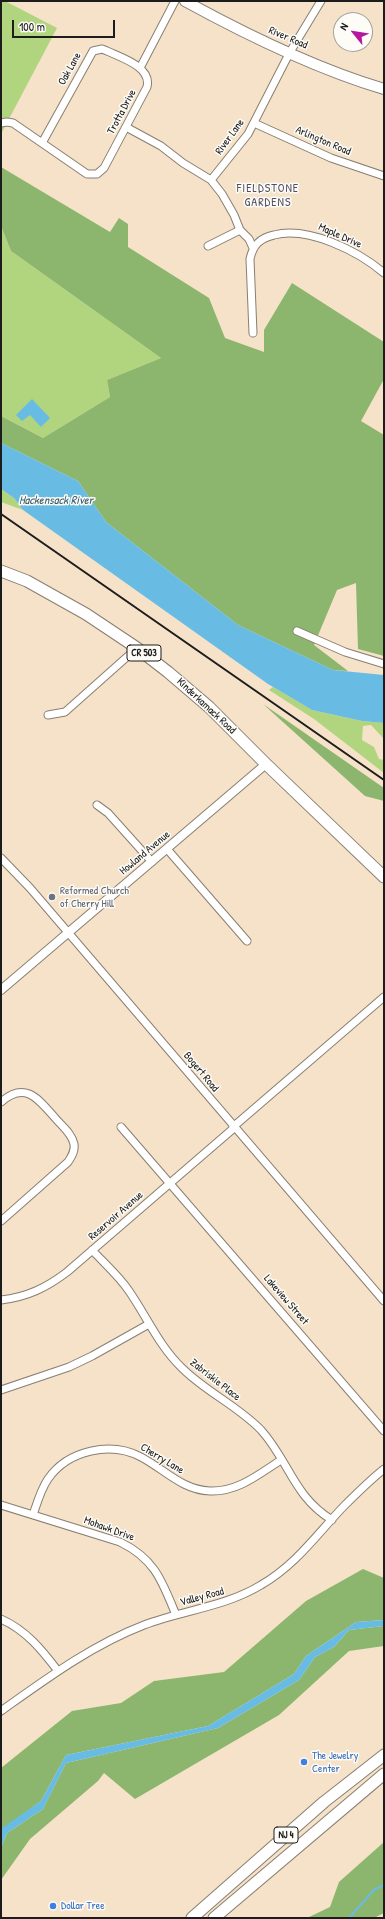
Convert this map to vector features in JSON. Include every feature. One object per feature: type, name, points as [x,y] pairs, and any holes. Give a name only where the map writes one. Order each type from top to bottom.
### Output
[{"type":"main road","name":"River Road","points":[[185,1],[231,26],[352,78],[384,89]]},
{"type":"main road","name":"Kinderkamack Road","points":[[1,571],[45,590],[99,622],[137,648],[195,694],[384,877]]},
{"type":"main road","name":"NJ 4","points":[[192,1918],[324,1802],[384,1756]]},
{"type":"main road","name":"NJ 4","points":[[214,1918],[384,1774]]},
{"type":"street","points":[[140,68],[175,1]]},
{"type":"street","name":"River Lane","points":[[211,180],[237,149],[254,123],[290,52],[321,1]]},
{"type":"street","name":"Oak Lane","points":[[42,143],[93,51],[102,49],[107,50],[140,68]]},
{"type":"street","name":"Trotta Drive","points":[[42,143],[87,174],[97,174],[104,168],[148,87],[148,77],[140,68]]},
{"type":"street","points":[[1,123],[13,123],[42,143]]},
{"type":"street","name":"Arlington Road","points":[[254,123],[331,158],[384,176]]},
{"type":"street","points":[[126,127],[166,148],[183,163],[211,180],[226,201],[240,230],[249,238],[253,248],[250,264],[253,333]]},
{"type":"street","points":[[208,246],[240,230]]},
{"type":"street","name":"Maple Drive","points":[[253,248],[259,241],[267,237],[286,232],[305,233],[361,257],[384,273]]},
{"type":"street","points":[[297,631],[345,652],[384,664]]},
{"type":"street","points":[[48,715],[65,712],[137,648]]},
{"type":"street","name":"Howland Avenue","points":[[1,990],[266,764]]},
{"type":"street","points":[[97,805],[108,813],[152,862]]},
{"type":"street","points":[[167,849],[247,940]]},
{"type":"street","name":"Bogert Road","points":[[1,858],[69,933],[384,1301]]},
{"type":"street","name":"Reservoir Avenue","points":[[1,1300],[25,1296],[49,1286],[171,1183],[384,997]]},
{"type":"street","points":[[1,1102],[7,1097],[19,1092],[37,1098],[69,1134],[74,1151],[68,1162],[1,1221]]},
{"type":"street","name":"Lakeview Street","points":[[120,1127],[171,1183],[384,1431]]},
{"type":"street","name":"Zabriskie Place","points":[[92,1250],[128,1290],[162,1344],[183,1370],[251,1421],[270,1442],[305,1498],[315,1508],[332,1520]]},
{"type":"street","points":[[1,1390],[69,1367],[92,1356],[149,1324]]},
{"type":"street","name":"Cherry Lane","points":[[33,1515],[43,1488],[56,1470],[72,1458],[88,1452],[110,1449],[131,1453],[189,1487],[211,1491],[221,1491],[240,1486],[281,1460]]},
{"type":"street","name":"Valley Road","points":[[1,1711],[58,1671],[122,1634],[176,1615],[228,1602],[261,1586],[302,1554],[351,1499],[384,1468]]},
{"type":"street","name":"Mohawk Drive","points":[[1,1505],[120,1542],[139,1552],[161,1578],[176,1615]]},
{"type":"street","points":[[1,1619],[16,1627],[37,1644],[58,1671]]},
{"type":"green space","points":[[1,1],[5,1],[57,28],[1,134]]},
{"type":"green space","points":[[1,167],[110,232],[119,218],[128,224],[128,247],[209,298],[225,338],[264,352],[264,330],[292,283],[384,342],[384,379],[361,421],[384,435],[384,656],[358,649],[356,583],[337,590],[314,645],[348,671],[333,670],[238,625],[106,522],[78,481],[1,443],[1,416],[43,438],[110,397],[107,380],[161,358],[11,251],[1,226]]},
{"type":"green space","points":[[1,226],[11,251],[161,358],[107,380],[110,397],[43,438],[1,416]]},
{"type":"green space","points":[[1,489],[14,498],[23,510],[1,502]]},
{"type":"green space","points":[[273,687],[312,710],[362,721],[384,723],[384,739],[371,725],[363,726],[362,740],[374,747],[379,759],[384,760],[384,773],[314,719],[269,690]]},
{"type":"green space","points":[[263,704],[384,788],[384,801],[365,796]]},
{"type":"green space","points":[[363,1569],[384,1578],[384,1620],[356,1622],[306,1656],[294,1674],[208,1726],[66,1755],[41,1801],[1,1830],[1,1768],[72,1711],[121,1703],[154,1681],[224,1672],[306,1601]]},
{"type":"green space","points":[[384,1626],[384,1646],[349,1651],[279,1715],[135,1799],[104,1773],[98,1781],[30,1839],[1,1880],[1,1848],[7,1833],[43,1809],[66,1763],[218,1728],[299,1680],[315,1657],[334,1647],[349,1630]]},
{"type":"green space","points":[[384,1842],[384,1913],[374,1918],[307,1918],[330,1907],[339,1882]]},
{"type":"water","points":[[32,399],[50,418],[41,427],[30,415],[22,421],[16,415]]},
{"type":"water","name":"Hackensack River","points":[[1,443],[78,481],[106,522],[238,625],[333,670],[384,675],[384,723],[362,721],[312,710],[268,684],[23,510],[14,498],[1,489]]},
{"type":"water","points":[[384,1620],[384,1626],[349,1630],[334,1647],[315,1657],[299,1680],[218,1728],[66,1763],[43,1809],[7,1833],[1,1848],[2,1828],[41,1801],[66,1755],[208,1726],[294,1674],[306,1656],[356,1622]]},
{"type":"waterway","points":[[349,1918],[374,1890],[384,1885]]},
{"type":"railway","points":[[1,514],[384,780]]},
{"type":"place","name":"Reformed Church of Cherry Hill","points":[[52,897]]},
{"type":"place","name":"The Jewelry Center","points":[[304,1762]]},
{"type":"place","name":"Dollar Tree","points":[[53,1906]]},
{"type":"district","name":"FIELDSTONE GARDENS","points":[[268,196]]}]
